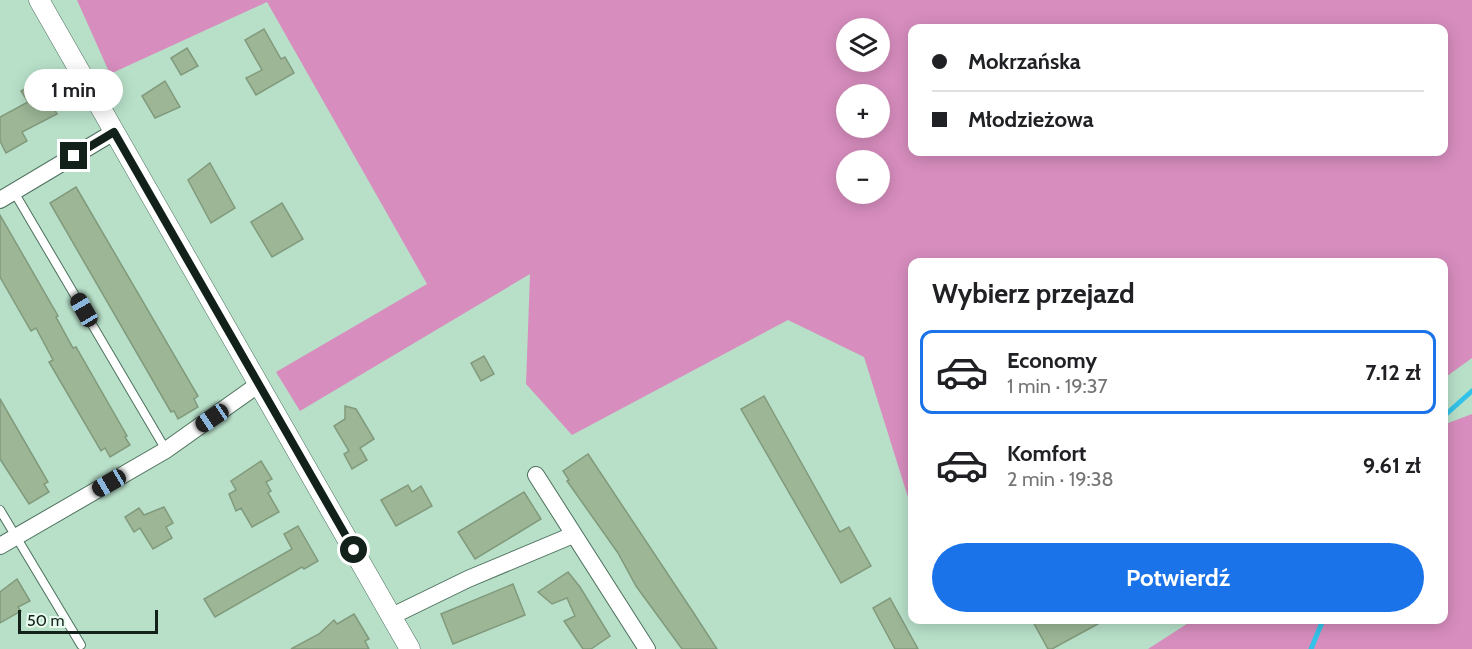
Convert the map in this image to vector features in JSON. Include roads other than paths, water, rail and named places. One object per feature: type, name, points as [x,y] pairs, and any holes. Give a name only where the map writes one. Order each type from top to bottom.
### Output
[{"type":"street","points":[[39,0],[410,649]]},
{"type":"street","points":[[7,196],[114,132]]},
{"type":"street","points":[[0,546],[166,450],[259,384]]},
{"type":"street","points":[[536,475],[647,649]]},
{"type":"street","points":[[392,616],[468,579],[573,535]]},
{"type":"lane","points":[[7,196],[166,450]]},
{"type":"lane","points":[[0,510],[81,645]]},
{"type":"waterway","points":[[1448,413],[1472,391]]},
{"type":"waterway","points":[[1311,649],[1321,624]]}]
